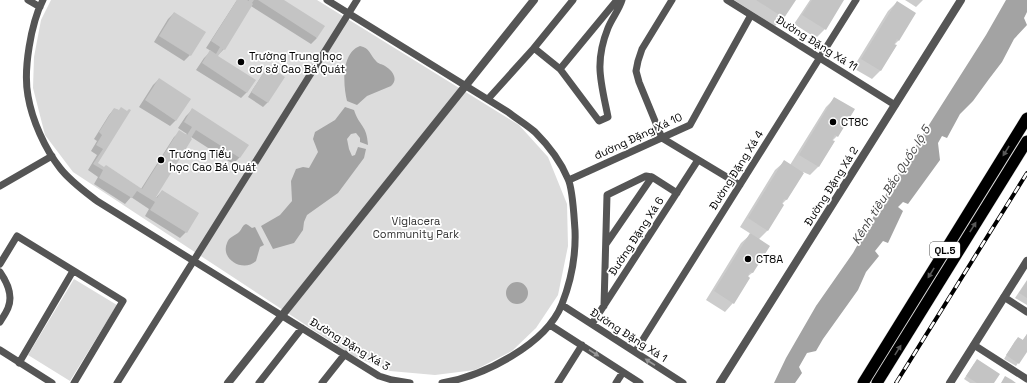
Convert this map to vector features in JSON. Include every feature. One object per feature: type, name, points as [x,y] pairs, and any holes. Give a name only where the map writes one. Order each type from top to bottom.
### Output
[{"type":"highway","name":"QL.5","points":[[863,383],[1027,118]]},
{"type":"highway","name":"QL.5","points":[[877,383],[1027,141]]},
{"type":"street","points":[[28,0],[40,7]]},
{"type":"street","name":"Đường Đặng Xá 3","points":[[43,0],[33,26],[29,48],[27,72],[28,96],[34,118],[43,140],[60,168],[77,185],[97,201],[379,376],[409,383]]},
{"type":"street","points":[[327,0],[488,99],[535,132],[553,154],[569,180],[574,212],[575,244],[571,275],[562,305],[550,324],[534,340],[516,353],[496,365],[474,375],[442,383]]},
{"type":"street","points":[[117,383],[357,0]]},
{"type":"street","points":[[228,383],[534,0]]},
{"type":"street","points":[[488,99],[534,48],[573,0]]},
{"type":"street","points":[[560,68],[617,0]]},
{"type":"street","points":[[534,48],[560,68],[599,121],[608,117],[599,75],[600,50],[608,27],[622,0]]},
{"type":"street","points":[[672,0],[642,49],[636,71],[639,82],[662,138],[740,185]]},
{"type":"street","name":"Đường Đặng Xá 11","points":[[727,0],[895,105]]},
{"type":"street","name":"Đường Đặng Xá 4","points":[[635,352],[856,0]]},
{"type":"street","name":"Đường Đặng Xá 2","points":[[720,383],[961,0]]},
{"type":"street","name":"đường Đặng Xá 10","points":[[569,180],[690,125],[751,15]]},
{"type":"street","points":[[2,183],[52,156]]},
{"type":"street","name":"Đường Đặng Xá 6","points":[[592,324],[698,160]]},
{"type":"street","points":[[604,306],[607,195],[646,176],[652,177],[677,193]]},
{"type":"street","points":[[606,244],[652,177]]},
{"type":"street","points":[[0,264],[16,236],[123,302],[74,383]]},
{"type":"street","points":[[950,383],[1027,261]]},
{"type":"street","points":[[20,362],[73,271]]},
{"type":"street","points":[[0,272],[6,280],[10,294],[9,307],[0,322]]},
{"type":"street","points":[[1004,297],[1027,312]]},
{"type":"street","name":"Đường Đặng Xá 1","points":[[562,305],[683,383]]},
{"type":"street","points":[[550,324],[640,383]]},
{"type":"street","points":[[259,383],[302,328]]},
{"type":"street","points":[[558,383],[582,345]]},
{"type":"street","points":[[974,345],[1027,379]]},
{"type":"street","points":[[0,350],[52,383]]},
{"type":"street","points":[[322,383],[345,354]]},
{"type":"street","points":[[616,383],[623,372]]},
{"type":"green space","name":"Viglacera Community Park","points":[[51,0],[317,0],[519,125],[548,157],[567,204],[568,246],[558,295],[536,328],[512,351],[475,370],[435,375],[390,371],[353,356],[73,172],[45,135],[33,88],[34,57],[41,20]]},
{"type":"green space","points":[[74,279],[117,305],[70,381],[28,355]]},
{"type":"shaded area","points":[[1006,0],[1027,0],[1027,12],[1024,18],[1027,25],[1014,39],[1002,62],[973,101],[960,114],[947,138],[942,136],[938,143],[940,160],[908,204],[903,202],[898,207],[903,211],[888,243],[883,241],[875,251],[879,256],[866,272],[858,290],[816,351],[807,353],[799,367],[802,373],[795,383],[774,383],[786,358],[816,306],[853,253],[894,180],[986,35]]},
{"type":"shaded area","points":[[360,46],[368,50],[377,62],[390,70],[394,75],[394,80],[391,86],[367,96],[357,105],[347,101],[344,78],[346,62],[349,55]]},
{"type":"shaded area","points":[[345,107],[354,110],[366,133],[368,145],[360,142],[360,138],[356,133],[351,134],[347,139],[349,149],[352,156],[355,155],[358,147],[366,149],[364,158],[338,193],[307,215],[303,230],[294,243],[273,249],[261,226],[280,215],[292,201],[291,181],[296,169],[303,167],[309,168],[318,152],[313,139],[315,132],[335,120]]},
{"type":"shaded area","points":[[246,224],[252,228],[255,227],[264,245],[260,247],[256,261],[245,266],[239,265],[230,259],[226,249],[229,239],[239,232]]},
{"type":"shaded area","points":[[517,282],[525,285],[528,293],[525,301],[517,304],[509,301],[506,293],[509,285]]},
{"type":"building","points":[[237,0],[254,0],[225,50],[223,49],[218,56],[256,80],[247,93],[202,63],[210,50],[216,54],[220,47],[211,41]]},
{"type":"building","points":[[258,0],[284,0],[325,26],[317,38]]},
{"type":"building","points":[[756,0],[796,0],[784,18]]},
{"type":"building","points":[[812,0],[844,0],[826,30],[802,15]]},
{"type":"building","points":[[897,1],[916,13],[899,41],[897,39],[894,44],[897,45],[881,71],[861,59]]},
{"type":"building","points":[[174,12],[206,32],[191,56],[159,36]]},
{"type":"building","points":[[268,66],[285,77],[268,103],[251,92]]},
{"type":"building","points":[[159,78],[191,99],[176,121],[145,100]]},
{"type":"building","name":"CT8C","points":[[834,97],[855,109],[838,137],[835,135],[832,140],[835,141],[819,167],[799,155]]},
{"type":"building","points":[[121,107],[127,111],[129,109],[131,110],[98,163],[104,167],[106,165],[142,189],[179,130],[187,135],[192,127],[184,122],[192,108],[249,145],[240,158],[196,130],[156,197],[157,198],[162,190],[199,213],[187,233],[150,210],[155,202],[137,191],[132,198],[99,178],[103,170],[93,164],[103,149],[96,145],[102,135],[99,132],[114,108],[119,110]]},
{"type":"building","points":[[784,160],[804,173],[787,200],[784,199],[782,203],[784,205],[768,231],[748,218]]},
{"type":"building","name":"CT8A","points":[[750,233],[770,246],[753,273],[750,272],[748,276],[750,278],[734,304],[714,291]]},
{"type":"building","points":[[1027,281],[1027,298],[1019,293]]},
{"type":"building","points":[[1027,334],[1027,352],[1019,364],[1006,355],[1018,337],[1023,340]]},
{"type":"building","points":[[977,359],[1000,374],[994,383],[977,383],[966,376]]},
{"type":"building","points":[[1005,376],[1012,380],[1016,383],[1001,383]]},
{"type":"railway","points":[[896,383],[1027,173]]},
{"type":"place","name":"Trường Trung học cơ sở Cao Bá Quát","points":[[241,62]]},
{"type":"place","name":"CT8C","points":[[833,122]]},
{"type":"place","name":"Trường Tiểu học Cao Bá Quát","points":[[161,160]]},
{"type":"place","name":"CT8A","points":[[748,259]]},
{"type":"water label","name":"Kênh tiêu Bắc Quốc lộ 5","points":[[891,185]]}]
